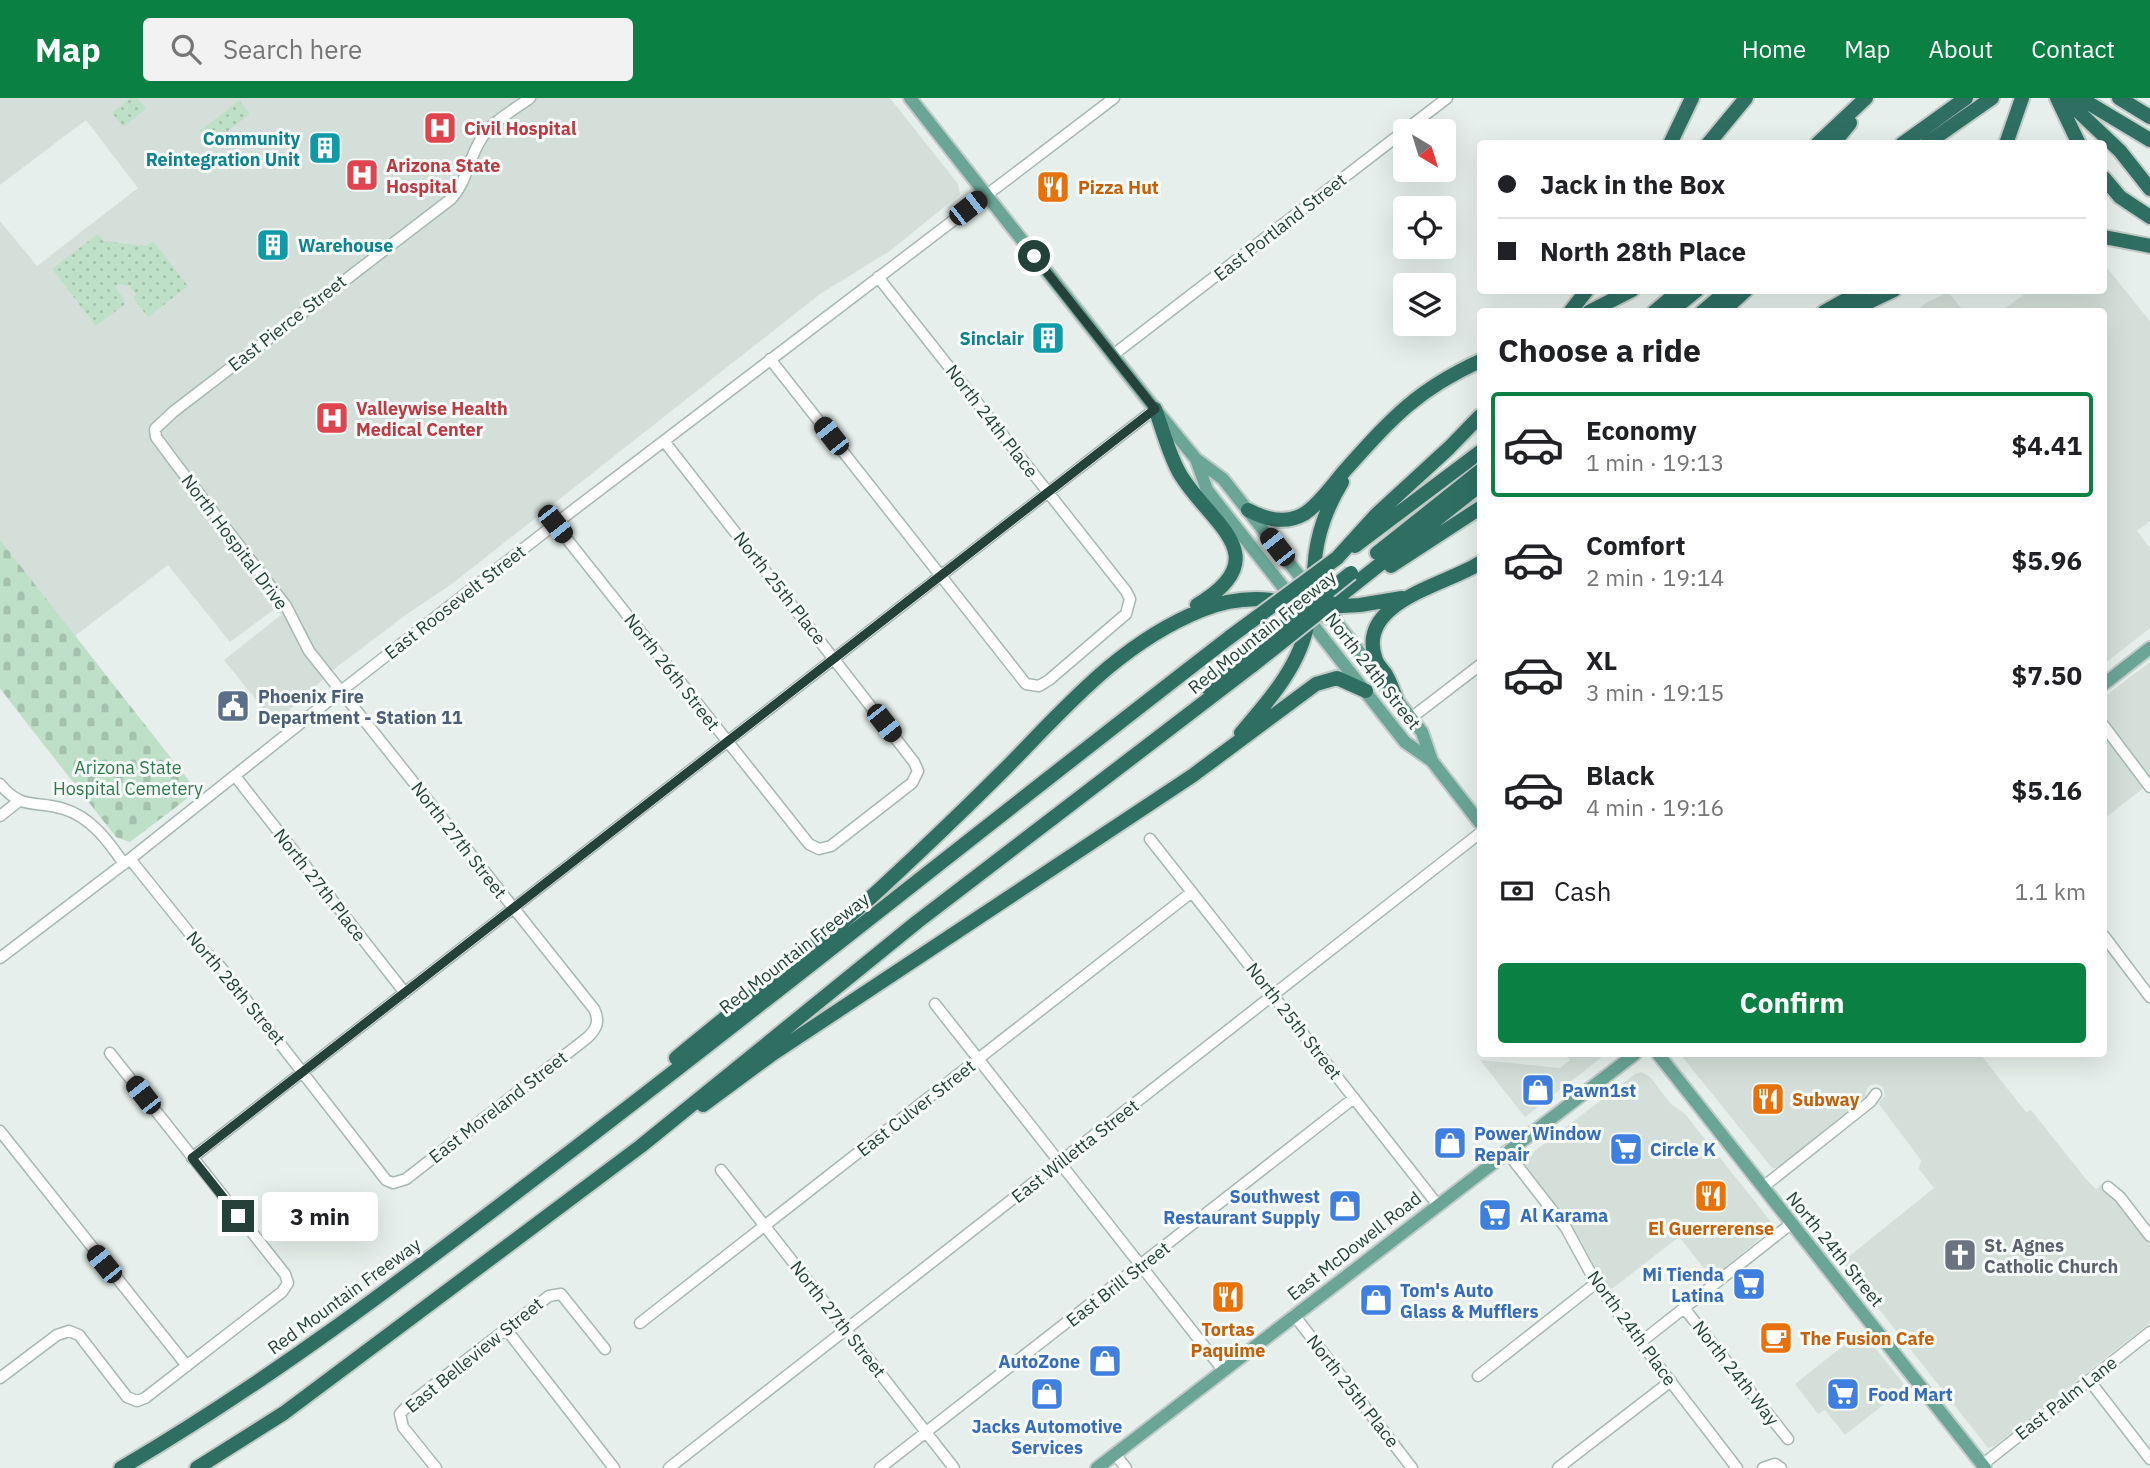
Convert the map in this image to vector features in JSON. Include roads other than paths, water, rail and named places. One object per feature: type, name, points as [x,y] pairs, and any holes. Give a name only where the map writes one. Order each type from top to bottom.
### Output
[{"type":"highway","points":[[1672,140],[1692,98]]},
{"type":"highway","points":[[1710,140],[1746,98]]},
{"type":"highway","points":[[1822,140],[1869,98]]},
{"type":"highway","points":[[1836,140],[1869,98]]},
{"type":"highway","points":[[1928,140],[1951,98]]},
{"type":"highway","points":[[1908,140],[1966,98]]},
{"type":"highway","points":[[1896,140],[1942,117],[1992,98]]},
{"type":"highway","points":[[2007,140],[2022,98]]},
{"type":"highway","points":[[2057,98],[2076,140]]},
{"type":"highway","points":[[2064,98],[2120,151],[2150,189]]},
{"type":"highway","points":[[2080,98],[2150,140]]},
{"type":"highway","points":[[2119,98],[2150,117]]},
{"type":"highway","points":[[2107,182],[2120,197],[2150,217]]},
{"type":"highway","points":[[2107,238],[2148,245]]},
{"type":"highway","points":[[1563,308],[1574,294]]},
{"type":"highway","points":[[1573,308],[1584,294]]},
{"type":"highway","points":[[1597,308],[1624,294]]},
{"type":"highway","points":[[1659,308],[1675,294]]},
{"type":"highway","points":[[1675,308],[1691,294]]},
{"type":"highway","points":[[1687,308],[1703,294]]},
{"type":"highway","points":[[1707,308],[1723,294]]},
{"type":"highway","points":[[1726,308],[1742,294]]},
{"type":"highway","points":[[1831,308],[1856,294]]},
{"type":"highway","points":[[1856,308],[1886,294]]},
{"type":"highway","points":[[1248,510],[1279,520],[1304,514],[1410,402],[1447,377],[1477,362]]},
{"type":"highway","points":[[635,1102],[648,1081],[847,919],[950,823],[1099,674],[1148,637],[1222,589],[1232,573],[1235,554],[1228,534],[1180,474],[1155,409]]},
{"type":"highway","points":[[1337,558],[1376,515],[1449,449],[1477,419]]},
{"type":"highway","points":[[1224,752],[1269,700],[1291,669],[1305,635],[1322,522],[1335,494],[1362,452]]},
{"type":"highway","name":"Red Mountain Freeway","points":[[121,1468],[156,1448],[306,1349],[394,1286],[635,1102],[1230,637],[1385,525],[1477,454]]},
{"type":"highway","points":[[1250,661],[1357,580],[1477,474]]},
{"type":"highway","name":"Red Mountain Freeway","points":[[199,1467],[284,1413],[358,1360],[641,1146],[917,922],[1148,744],[1199,708],[1311,604],[1357,580],[1477,487]]},
{"type":"highway","points":[[1357,580],[1411,551],[1477,510]]},
{"type":"highway","points":[[1396,698],[1376,659],[1374,633],[1380,618],[1410,597],[1477,564]]},
{"type":"highway","points":[[1148,637],[1201,610],[1236,600],[1276,599],[1311,604],[1360,605],[1410,597]]},
{"type":"highway","points":[[1311,604],[1335,620]]},
{"type":"highway","points":[[1311,604],[1319,631]]},
{"type":"highway","points":[[641,1146],[719,1096],[782,1048],[1170,791],[1316,684],[1338,678],[1366,691]]},
{"type":"highway","points":[[109,1468],[156,1448]]},
{"type":"main road","points":[[910,98],[1196,459],[1223,479],[1248,510],[1311,604]]},
{"type":"main road","points":[[1196,459],[1207,490],[1311,604]]},
{"type":"main road","name":"North 24th Street","points":[[1335,620],[1422,732],[1432,761]]},
{"type":"main road","name":"North 24th Street","points":[[1319,631],[1405,742],[1432,761],[1477,819]]},
{"type":"main road","points":[[2107,682],[2150,648]]},
{"type":"main road","name":"East McDowell Road","points":[[1097,1468],[1631,1057]]},
{"type":"main road","name":"North 24th Street","points":[[1660,1057],[1983,1466]]},
{"type":"street","name":"East Pierce Street","points":[[155,429],[173,412],[451,199],[465,179],[480,141],[487,132],[530,98]]},
{"type":"street","name":"East Roosevelt Street","points":[[0,958],[127,862],[555,524],[1114,98]]},
{"type":"street","name":"East Portland Street","points":[[1112,355],[1447,98]]},
{"type":"street","name":"North 24th Place","points":[[878,277],[1129,599],[1126,614],[1049,680],[1039,687],[1032,687],[1026,684],[941,575]]},
{"type":"street","points":[[771,359],[941,575]]},
{"type":"street","points":[[192,1158],[1155,409]]},
{"type":"street","name":"North Hospital Drive","points":[[155,429],[156,437],[176,464],[279,596],[309,651],[341,691]]},
{"type":"street","name":"North 25th Place","points":[[664,441],[834,658],[914,762],[918,771],[912,783],[831,846],[818,849]]},
{"type":"street","name":"North 26th Street","points":[[555,524],[809,844],[818,849]]},
{"type":"street","points":[[1411,718],[1477,666]]},
{"type":"street","name":"North 27th Street","points":[[341,691],[594,1009],[597,1024]]},
{"type":"street","points":[[2107,730],[2150,787]]},
{"type":"street","name":"North 27th Place","points":[[235,776],[405,993]]},
{"type":"street","points":[[0,784],[9,795],[19,801],[0,816]]},
{"type":"street","name":"North 28th Street","points":[[19,801],[64,809],[100,832],[219,965],[386,1180],[393,1183]]},
{"type":"street","name":"East Willetta Street","points":[[668,1468],[1477,835]]},
{"type":"street","name":"North 25th Street","points":[[1150,839],[1437,1204]]},
{"type":"street","name":"East Culver Street","points":[[640,1323],[1192,892]]},
{"type":"street","points":[[2107,940],[2150,997]]},
{"type":"street","points":[[934,1004],[1223,1370]]},
{"type":"street","name":"East Moreland Street","points":[[393,1183],[406,1179],[417,1171],[587,1038],[597,1024]]},
{"type":"street","points":[[0,1378],[57,1335],[69,1331],[79,1335],[127,1397],[137,1401],[145,1398],[282,1292],[288,1283],[285,1274],[110,1052]]},
{"type":"street","points":[[1763,1187],[1870,1102],[1876,1094]]},
{"type":"street","name":"East Brill Street","points":[[880,1468],[1354,1098]]},
{"type":"street","points":[[0,1131],[187,1366]]},
{"type":"street","name":"North 24th Place","points":[[1506,1151],[1566,1228],[1596,1283],[1737,1468]]},
{"type":"street","name":"North 27th Street","points":[[721,1170],[954,1468]]},
{"type":"street","points":[[2108,1187],[2120,1197],[2150,1236]]},
{"type":"street","points":[[1641,1342],[1793,1223]]},
{"type":"street","points":[[1478,1376],[1596,1283]]},
{"type":"street","name":"East Belleview Street","points":[[436,1468],[403,1427],[400,1414],[549,1296],[561,1294],[605,1349]]},
{"type":"street","name":"North 24th Way","points":[[1684,1308],[1788,1439]]},
{"type":"street","name":"North 25th Place","points":[[1294,1315],[1412,1468]]},
{"type":"street","points":[[506,1329],[614,1468]]},
{"type":"street","name":"East Palm Lane","points":[[1983,1466],[2150,1332]]},
{"type":"street","points":[[2089,1380],[2150,1459]]},
{"type":"street","points":[[1558,1468],[1671,1381]]},
{"type":"street","points":[[1115,1454],[1126,1468]]},
{"type":"street","points":[[1763,1468],[1778,1466]]},
{"type":"place","name":"Civil Hospital","points":[[440,128]]},
{"type":"place","name":"Community Reintegration Unit","points":[[325,148]]},
{"type":"place","name":"Arizona State Hospital","points":[[362,175]]},
{"type":"place","name":"Pizza Hut","points":[[1053,187]]},
{"type":"place","name":"Warehouse","points":[[273,245]]},
{"type":"place","name":"Sinclair","points":[[1048,338]]},
{"type":"place","name":"Valleywise Health Medical Center","points":[[332,418]]},
{"type":"place","name":"Phoenix Fire Department - Station 11","points":[[233,706]]},
{"type":"place","name":"Pawn1st","points":[[1538,1090]]},
{"type":"place","name":"Subway","points":[[1768,1099]]},
{"type":"place","name":"Power Window Repair","points":[[1450,1143]]},
{"type":"place","name":"Circle K","points":[[1626,1149]]},
{"type":"place","name":"El Guerrerense","points":[[1711,1196]]},
{"type":"place","name":"Southwest Restaurant Supply","points":[[1345,1206]]},
{"type":"place","name":"Al Karama","points":[[1495,1215]]},
{"type":"place","name":"St. Agnes Catholic Church","points":[[1960,1255]]},
{"type":"place","name":"Mi Tienda Latina","points":[[1749,1284]]},
{"type":"place","name":"Tortas Paquime","points":[[1228,1297]]},
{"type":"place","name":"Tom's Auto Glass & Mufflers","points":[[1376,1300]]},
{"type":"place","name":"The Fusion Cafe","points":[[1776,1338]]},
{"type":"place","name":"AutoZone","points":[[1105,1361]]},
{"type":"place","name":"Jacks Automotive Services","points":[[1047,1394]]},
{"type":"place","name":"Food Mart","points":[[1843,1394]]},
{"type":"park label","name":"Arizona State Hospital Cemetery","points":[[128,777]]}]
